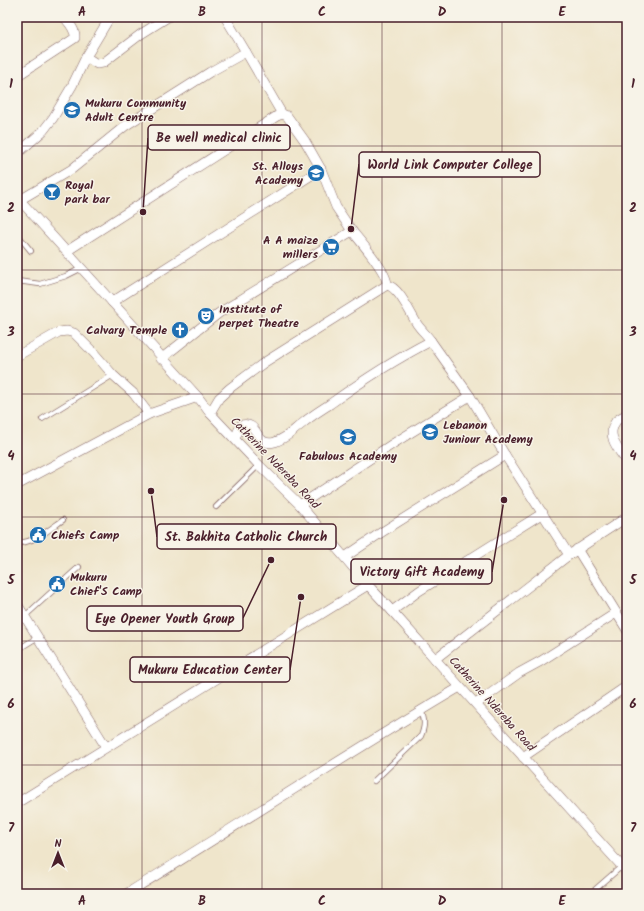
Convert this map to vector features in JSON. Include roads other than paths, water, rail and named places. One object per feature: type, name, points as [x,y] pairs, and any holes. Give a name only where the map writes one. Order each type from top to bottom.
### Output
[{"type":"street","points":[[17,76],[75,38],[74,30],[64,17]]},
{"type":"street","points":[[17,154],[44,131],[53,118],[72,86],[86,57],[110,17]]},
{"type":"street","points":[[86,57],[97,64],[104,63],[141,34],[168,17]]},
{"type":"street","points":[[225,17],[282,114],[287,116],[292,122],[321,169],[336,207],[383,273],[387,285]]},
{"type":"street","points":[[18,199],[72,170],[125,126],[210,72],[246,52]]},
{"type":"street","points":[[66,251],[282,114]]},
{"type":"street","points":[[112,302],[321,169]]},
{"type":"street","name":"Catherine Ndereba Road","points":[[18,199],[198,397],[210,413],[300,505],[368,585],[624,869]]},
{"type":"street","points":[[161,358],[219,313],[352,231]]},
{"type":"street","points":[[387,285],[393,287],[403,300],[418,324],[470,396],[505,455],[569,555]]},
{"type":"street","points":[[210,413],[219,398],[265,362],[387,285]]},
{"type":"street","points":[[17,356],[59,332],[66,331],[74,333],[94,353],[112,375],[133,393],[149,414]]},
{"type":"street","points":[[235,438],[241,425],[245,424],[254,428],[262,441],[265,443],[274,442],[291,434],[301,424],[349,390],[399,358],[431,341]]},
{"type":"street","points":[[300,505],[400,439],[470,396]]},
{"type":"street","points":[[17,485],[149,414],[198,397]]},
{"type":"street","points":[[627,414],[616,421],[612,432],[613,441],[627,462]]},
{"type":"street","points":[[345,558],[394,524],[505,455]]},
{"type":"street","points":[[392,611],[418,591],[543,513]]},
{"type":"street","points":[[435,659],[576,549],[627,517]]},
{"type":"street","points":[[576,549],[627,630]]},
{"type":"street","points":[[17,803],[368,585]]},
{"type":"street","points":[[17,604],[106,747]]},
{"type":"street","points":[[476,704],[519,673],[616,613]]},
{"type":"street","points":[[523,757],[627,686]]},
{"type":"street","points":[[126,894],[460,687]]},
{"type":"lane","points":[[17,234],[31,250]]},
{"type":"lane","points":[[17,281],[40,284],[66,276],[82,268]]},
{"type":"lane","points":[[42,419],[112,375]]},
{"type":"lane","points":[[216,507],[260,465]]},
{"type":"lane","points":[[17,543],[32,540],[63,520]]},
{"type":"lane","points":[[25,616],[79,567]]},
{"type":"lane","points":[[17,650],[38,637]]},
{"type":"lane","points":[[374,781],[421,736],[425,727],[425,719],[421,710]]},
{"type":"lane","points":[[590,894],[624,869]]},
{"type":"place","name":"Mukuru Community Adult Centre","points":[[72,110]]},
{"type":"place","name":"St. Alloys Academy","points":[[316,173]]},
{"type":"place","name":"Royal park bar","points":[[52,192]]},
{"type":"place","name":"Be well medical clinic","points":[[143,212]]},
{"type":"place","name":"World Link Computer College","points":[[351,229]]},
{"type":"place","name":"A A maize millers","points":[[331,247]]},
{"type":"place","name":"Institute of perpet Theatre","points":[[206,316]]},
{"type":"place","name":"Calvary Temple","points":[[180,330]]},
{"type":"place","name":"Lebanon Juniour Academy","points":[[430,432]]},
{"type":"place","name":"Fabulous Academy","points":[[348,437]]},
{"type":"place","name":"St. Bakhita Catholic Church","points":[[151,491]]},
{"type":"place","name":"Victory Gift Academy","points":[[504,500]]},
{"type":"place","name":"Chiefs Camp","points":[[38,535]]},
{"type":"place","name":"Eye Opener Youth Group","points":[[271,560]]},
{"type":"place","name":"Mukuru Chief'S Camp","points":[[57,584]]},
{"type":"place","name":"Mukuru Education Center","points":[[301,597]]}]
